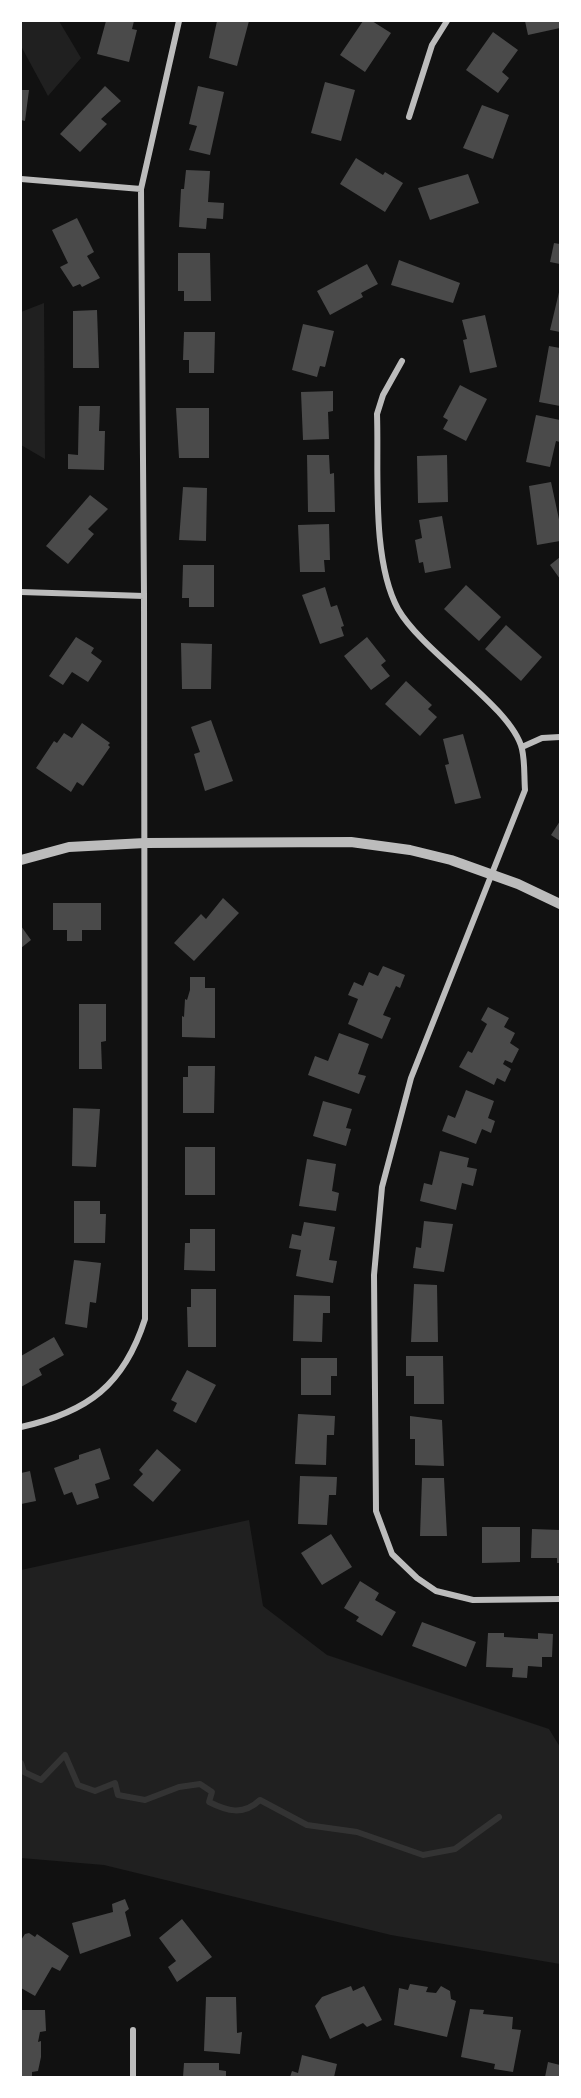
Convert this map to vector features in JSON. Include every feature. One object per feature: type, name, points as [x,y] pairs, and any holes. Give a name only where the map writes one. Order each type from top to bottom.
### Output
[{"type":"street","points":[[21,1428],[53,1420],[95,1399],[115,1380],[136,1345],[145,1319],[141,189],[179,21]]},
{"type":"street","points":[[410,117],[432,45],[447,21]]},
{"type":"street","points":[[21,179],[141,189]]},
{"type":"street","points":[[402,361],[383,395],[377,414],[381,550],[387,581],[399,609],[417,634],[508,723],[522,747],[525,790],[494,874],[411,1078],[382,1187],[374,1275],[375,1511],[392,1554],[417,1578],[436,1591],[473,1599],[560,1599]]},
{"type":"street","points":[[21,592],[144,596]]},
{"type":"street","points":[[522,747],[542,738],[560,737]]},
{"type":"street","points":[[21,860],[69,847],[145,843],[351,842],[410,850],[494,874],[560,904]]},
{"type":"street","points":[[133,2030],[133,2077]]},
{"type":"shaded area","points":[[21,21],[59,21],[81,58],[48,96],[21,46]]},
{"type":"shaded area","points":[[44,303],[45,459],[21,445],[21,312]]},
{"type":"shaded area","points":[[249,1520],[263,1606],[327,1655],[549,1729],[560,1747],[560,1964],[391,1935],[104,1865],[21,1858],[21,1570]]},
{"type":"building","points":[[106,21],[134,21],[132,29],[137,30],[129,62],[97,54]]},
{"type":"building","points":[[217,21],[249,21],[237,66],[209,58]]},
{"type":"building","points":[[363,21],[372,21],[391,33],[365,72],[340,55]]},
{"type":"building","points":[[525,21],[560,21],[560,28],[528,35]]},
{"type":"building","points":[[493,32],[518,50],[502,72],[509,78],[498,93],[466,70]]},
{"type":"building","points":[[325,82],[355,90],[341,141],[311,133]]},
{"type":"building","points":[[105,86],[121,101],[101,119],[107,124],[80,152],[60,134]]},
{"type":"building","points":[[198,86],[224,92],[210,155],[189,150],[197,126],[189,124]]},
{"type":"building","points":[[21,90],[29,90],[25,121],[21,120]]},
{"type":"building","points":[[482,105],[509,115],[493,159],[463,148]]},
{"type":"building","points":[[356,158],[383,175],[385,172],[403,183],[385,212],[340,184]]},
{"type":"building","points":[[186,170],[210,171],[208,202],[224,203],[223,219],[207,218],[206,229],[179,227],[181,189],[184,189]]},
{"type":"building","points":[[468,174],[479,203],[430,220],[418,188]]},
{"type":"building","points":[[77,218],[94,252],[87,256],[100,278],[82,287],[80,284],[73,287],[60,267],[68,263],[52,230]]},
{"type":"building","points":[[554,243],[560,244],[560,264],[550,262]]},
{"type":"building","points":[[178,253],[210,253],[211,301],[184,301],[184,291],[178,291]]},
{"type":"building","points":[[399,260],[460,283],[453,303],[391,285]]},
{"type":"building","points":[[367,264],[378,284],[361,293],[363,297],[330,315],[317,291]]},
{"type":"building","points":[[560,288],[560,332],[550,330]]},
{"type":"building","points":[[97,310],[99,368],[73,368],[73,311]]},
{"type":"building","points":[[485,315],[497,367],[470,373],[463,340],[467,339],[462,320]]},
{"type":"building","points":[[303,324],[334,331],[325,367],[320,366],[317,377],[292,370]]},
{"type":"building","points":[[184,332],[215,332],[214,373],[189,373],[189,360],[183,360]]},
{"type":"building","points":[[549,346],[560,348],[560,406],[539,402]]},
{"type":"building","points":[[460,385],[487,399],[466,441],[443,429],[448,420],[443,417]]},
{"type":"building","points":[[333,391],[333,411],[328,412],[329,439],[303,440],[301,392]]},
{"type":"building","points":[[79,406],[100,406],[99,431],[105,431],[104,470],[68,469],[68,454],[78,455]]},
{"type":"building","points":[[176,408],[209,408],[209,458],[179,458]]},
{"type":"building","points":[[536,415],[560,420],[560,442],[556,441],[550,467],[526,462]]},
{"type":"building","points":[[307,455],[329,455],[330,474],[334,473],[335,512],[308,512]]},
{"type":"building","points":[[447,455],[448,502],[418,503],[417,456]]},
{"type":"building","points":[[551,482],[560,524],[560,541],[537,545],[529,486]]},
{"type":"building","points":[[183,487],[207,488],[206,541],[179,540]]},
{"type":"building","points":[[90,495],[108,509],[88,529],[94,534],[68,564],[46,546]]},
{"type":"building","points":[[442,516],[451,568],[425,573],[423,562],[419,563],[415,540],[422,538],[419,520]]},
{"type":"building","points":[[329,524],[330,560],[324,560],[325,572],[300,572],[298,525]]},
{"type":"building","points":[[560,557],[560,579],[550,565]]},
{"type":"building","points":[[183,565],[214,565],[214,607],[189,607],[189,598],[182,598]]},
{"type":"building","points":[[466,585],[501,617],[479,641],[444,609]]},
{"type":"building","points":[[325,587],[331,607],[337,605],[344,626],[341,627],[344,636],[320,644],[302,595]]},
{"type":"building","points":[[506,625],[542,657],[521,681],[485,649]]},
{"type":"building","points":[[76,637],[94,648],[91,653],[102,661],[88,682],[72,672],[63,685],[49,676]]},
{"type":"building","points":[[367,637],[386,661],[381,665],[390,676],[371,690],[344,656]]},
{"type":"building","points":[[181,643],[212,644],[211,689],[182,689]]},
{"type":"building","points":[[406,681],[432,705],[428,709],[437,717],[420,736],[385,704]]},
{"type":"building","points":[[211,720],[233,781],[205,791],[194,754],[200,752],[191,727]]},
{"type":"building","points":[[82,723],[110,743],[108,745],[110,747],[83,786],[77,782],[71,792],[36,768],[54,741],[57,743],[64,733],[72,738]]},
{"type":"building","points":[[463,734],[481,798],[455,804],[445,765],[449,764],[443,739]]},
{"type":"building","points":[[560,821],[560,841],[551,835]]},
{"type":"building","points":[[223,898],[239,913],[194,961],[174,943],[201,914],[206,919]]},
{"type":"building","points":[[53,903],[101,903],[101,930],[82,930],[82,941],[67,941],[67,930],[53,930]]},
{"type":"building","points":[[21,926],[31,940],[21,948]]},
{"type":"building","points":[[383,966],[405,975],[400,988],[396,986],[383,1015],[391,1018],[382,1039],[348,1024],[358,999],[348,995],[354,982],[363,986],[369,972],[378,976]]},
{"type":"building","points":[[190,977],[205,977],[205,988],[215,988],[215,1038],[182,1037],[182,1016],[184,1017],[185,999],[187,1000],[190,990]]},
{"type":"building","points":[[79,1004],[106,1004],[106,1041],[101,1042],[102,1069],[79,1069]]},
{"type":"building","points":[[488,1007],[509,1018],[504,1027],[515,1033],[510,1043],[519,1049],[512,1063],[505,1060],[503,1064],[511,1069],[505,1082],[497,1078],[494,1085],[459,1067],[468,1051],[472,1053],[487,1024],[481,1020]]},
{"type":"building","points":[[339,1033],[369,1044],[358,1074],[366,1076],[359,1094],[308,1075],[315,1056],[328,1061]]},
{"type":"building","points":[[188,1066],[215,1066],[214,1113],[183,1113],[183,1077],[188,1077]]},
{"type":"building","points":[[466,1090],[494,1101],[488,1118],[495,1121],[491,1133],[482,1129],[476,1144],[442,1131],[448,1115],[455,1118]]},
{"type":"building","points":[[323,1101],[352,1109],[346,1128],[351,1129],[346,1146],[313,1136]]},
{"type":"building","points":[[73,1108],[100,1109],[96,1167],[72,1166]]},
{"type":"building","points":[[185,1147],[215,1147],[215,1195],[185,1195]]},
{"type":"building","points":[[440,1151],[469,1158],[467,1167],[477,1169],[473,1186],[462,1183],[456,1210],[420,1201],[424,1183],[432,1185]]},
{"type":"building","points":[[307,1159],[336,1164],[332,1191],[339,1193],[336,1211],[299,1206]]},
{"type":"building","points":[[74,1201],[100,1201],[100,1214],[106,1214],[105,1243],[74,1243]]},
{"type":"building","points":[[424,1221],[453,1224],[444,1272],[413,1268],[416,1247],[421,1248]]},
{"type":"building","points":[[304,1222],[335,1227],[329,1260],[337,1261],[333,1283],[296,1276],[301,1250],[289,1248],[292,1234],[301,1236]]},
{"type":"building","points":[[190,1229],[215,1229],[215,1271],[184,1270],[185,1243],[190,1243]]},
{"type":"building","points":[[74,1260],[101,1263],[96,1303],[90,1302],[87,1328],[65,1324]]},
{"type":"building","points":[[414,1284],[437,1285],[438,1342],[411,1342]]},
{"type":"building","points":[[191,1289],[216,1289],[216,1347],[188,1347],[187,1307],[191,1307]]},
{"type":"building","points":[[294,1295],[330,1296],[330,1313],[323,1313],[322,1342],[293,1341]]},
{"type":"building","points":[[54,1337],[64,1355],[39,1369],[42,1375],[21,1387],[21,1356]]},
{"type":"building","points":[[406,1356],[443,1356],[444,1404],[414,1404],[414,1376],[406,1376]]},
{"type":"building","points":[[301,1358],[337,1358],[337,1376],[331,1376],[331,1395],[301,1395]]},
{"type":"building","points":[[187,1370],[216,1385],[196,1423],[173,1411],[177,1403],[171,1400]]},
{"type":"building","points":[[298,1414],[335,1416],[334,1435],[327,1435],[326,1465],[295,1464]]},
{"type":"building","points":[[410,1416],[442,1420],[444,1466],[415,1465],[415,1439],[410,1439]]},
{"type":"building","points":[[100,1448],[110,1479],[95,1484],[99,1498],[77,1505],[72,1492],[64,1495],[54,1468],[79,1459],[79,1455]]},
{"type":"building","points":[[157,1449],[181,1470],[153,1502],[133,1485],[143,1474],[139,1470]]},
{"type":"building","points":[[30,1471],[36,1501],[21,1504],[21,1473]]},
{"type":"building","points":[[300,1476],[337,1477],[336,1495],[329,1495],[327,1525],[298,1524]]},
{"type":"building","points":[[422,1478],[444,1478],[447,1536],[420,1536]]},
{"type":"building","points":[[482,1527],[520,1527],[520,1562],[482,1563]]},
{"type":"building","points":[[532,1529],[560,1530],[560,1563],[557,1563],[557,1558],[531,1558]]},
{"type":"building","points":[[331,1534],[352,1567],[322,1585],[301,1553]]},
{"type":"building","points":[[360,1581],[379,1593],[375,1600],[396,1612],[382,1636],[356,1621],[359,1617],[344,1608]]},
{"type":"building","points":[[422,1622],[476,1642],[466,1667],[412,1646]]},
{"type":"building","points":[[488,1633],[504,1633],[504,1637],[538,1639],[538,1633],[553,1634],[552,1657],[542,1657],[542,1667],[528,1666],[527,1678],[512,1677],[513,1668],[486,1667]]},
{"type":"building","points":[[125,1899],[129,1909],[125,1912],[131,1936],[80,1954],[72,1923],[113,1912],[112,1904]]},
{"type":"building","points":[[182,1919],[212,1957],[177,1982],[168,1967],[176,1961],[159,1938]]},
{"type":"building","points":[[29,1933],[35,1937],[37,1934],[69,1956],[60,1971],[52,1967],[35,1996],[21,1988],[21,1940],[25,1934]]},
{"type":"building","points":[[410,1984],[428,1987],[426,1992],[436,1993],[441,1986],[450,1991],[451,1999],[456,2001],[447,2037],[394,2025],[399,1988],[408,1990]]},
{"type":"building","points":[[351,1986],[353,1991],[364,1986],[382,2020],[367,2027],[363,2023],[330,2039],[315,2006],[322,1997]]},
{"type":"building","points":[[206,1997],[236,1997],[237,2033],[242,2032],[240,2054],[204,2051]]},
{"type":"building","points":[[470,2009],[484,2010],[483,2014],[513,2017],[512,2029],[521,2030],[513,2072],[494,2069],[495,2064],[461,2057]]},
{"type":"building","points":[[21,2010],[45,2010],[46,2031],[40,2032],[38,2042],[41,2041],[41,2057],[38,2071],[32,2072],[32,2077],[21,2077]]},
{"type":"building","points":[[302,2055],[337,2064],[334,2077],[290,2077],[292,2071],[298,2073]]},
{"type":"building","points":[[548,2062],[560,2065],[560,2077],[545,2077]]},
{"type":"building","points":[[184,2063],[219,2063],[219,2070],[226,2071],[226,2077],[183,2077]]},
{"type":"waterway","points":[[21,1763],[24,1772],[41,1780],[65,1755],[78,1785],[95,1791],[115,1783],[118,1795],[145,1800],[179,1787],[200,1784],[212,1792],[209,1802],[222,1808],[241,1810],[260,1800],[307,1825],[357,1832],[423,1855],[455,1849],[499,1817]]}]
